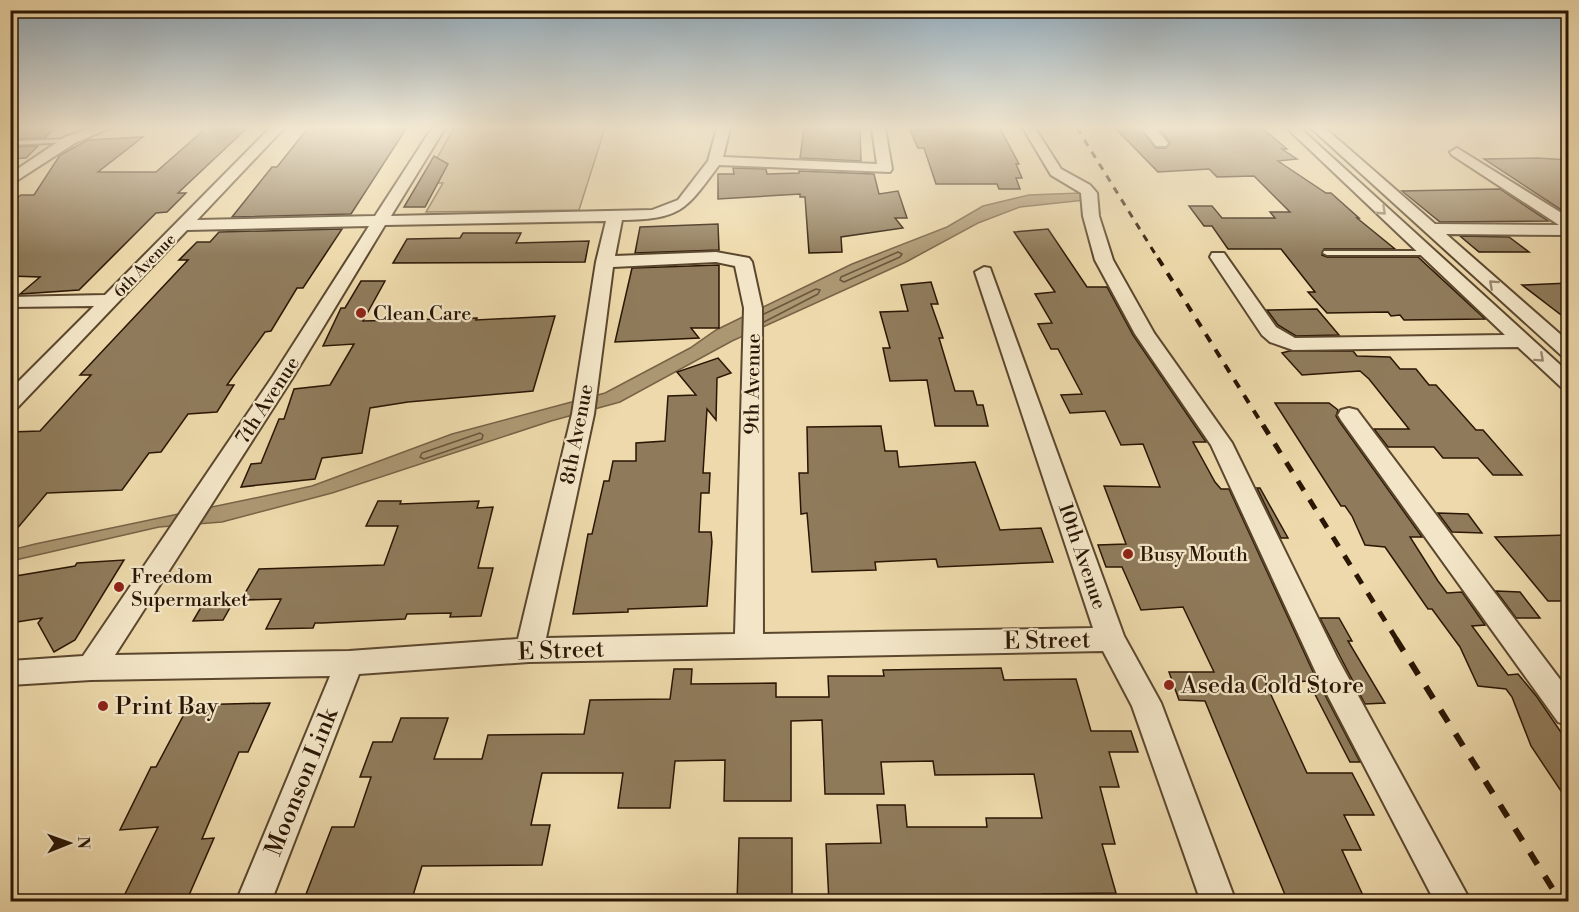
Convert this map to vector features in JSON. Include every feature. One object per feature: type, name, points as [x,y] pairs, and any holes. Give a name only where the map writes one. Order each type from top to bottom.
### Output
[{"type":"street","points":[[10,181],[26,171]]},
{"type":"street","name":"6th Avenue","points":[[10,403],[235,171]]},
{"type":"street","name":"7th Avenue","points":[[91,668],[283,377],[412,171]]},
{"type":"street","points":[[182,225],[654,215],[671,211],[683,204],[708,171]]},
{"type":"street","points":[[1055,171],[1085,188],[1089,193],[1090,216],[1104,260],[1145,334],[1221,443],[1327,666],[1454,902]]},
{"type":"street","points":[[1339,171],[1569,384]]},
{"type":"street","points":[[1365,171],[1569,351]]},
{"type":"street","points":[[1486,171],[1569,224]]},
{"type":"street","name":"8th Avenue","points":[[529,650],[584,403],[604,262],[615,217]]},
{"type":"street","points":[[1431,229],[1569,230]]},
{"type":"street","points":[[1218,256],[1269,331],[1277,338],[1293,344],[1521,341]]},
{"type":"street","name":"9th Avenue","points":[[604,262],[734,259],[742,262],[753,308],[749,645]]},
{"type":"street","name":"10th Avenue","points":[[984,272],[1111,639],[1146,703],[1219,902]]},
{"type":"street","points":[[10,302],[110,300]]},
{"type":"street","points":[[1349,415],[1569,712]]},
{"type":"street","name":"E Street","points":[[10,673],[91,668],[349,663],[529,650],[1111,639]]},
{"type":"street","name":"Moonson Link","points":[[253,902],[349,663]]},
{"type":"lane","points":[[1327,253],[1427,253]]},
{"type":"shaded area","points":[[430,171],[592,171],[579,210],[426,212],[443,183],[423,183]]},
{"type":"water","points":[[1080,193],[1086,200],[1020,207],[978,223],[906,262],[732,341],[620,402],[551,421],[332,493],[222,522],[159,527],[11,561],[11,550],[312,486],[452,434],[605,393],[690,348],[716,330],[852,264],[947,227],[983,206],[1029,195]]},
{"type":"building","points":[[50,171],[202,171],[178,193],[186,193],[167,212],[156,213],[79,290],[20,294],[40,277],[10,276],[10,203],[21,195],[34,195]]},
{"type":"building","points":[[269,171],[379,171],[351,214],[232,217]]},
{"type":"building","points":[[425,171],[444,171],[425,207],[404,207]]},
{"type":"building","points":[[733,171],[766,171],[767,174],[799,173],[799,171],[874,174],[879,194],[898,191],[907,218],[895,218],[903,228],[841,237],[842,252],[809,253],[805,197],[800,197],[800,194],[718,199],[718,174],[734,174]]},
{"type":"building","points":[[932,171],[1019,171],[1022,178],[1016,178],[1020,189],[999,189],[997,184],[936,184]]},
{"type":"building","points":[[1211,171],[1292,171],[1326,193],[1331,193],[1395,249],[1324,249],[1322,255],[1327,257],[1418,257],[1485,319],[1404,320],[1400,315],[1391,316],[1388,312],[1327,313],[1308,292],[1315,292],[1281,249],[1228,249],[1212,226],[1204,226],[1189,206],[1212,206],[1222,218],[1275,218],[1270,212],[1290,212],[1254,176],[1217,177]]},
{"type":"building","points":[[1502,171],[1569,171],[1569,215]]},
{"type":"building","points":[[1500,189],[1548,221],[1440,222],[1402,191]]},
{"type":"building","points":[[718,224],[719,250],[635,253],[640,227]]},
{"type":"building","points":[[342,229],[303,288],[297,288],[271,331],[265,332],[227,385],[234,385],[217,412],[188,414],[161,452],[149,453],[122,490],[47,493],[10,537],[10,432],[40,431],[91,375],[80,375],[188,260],[179,260],[197,242],[210,242],[219,232]]},
{"type":"building","points":[[1048,229],[1087,287],[1107,287],[1133,335],[1206,442],[1193,442],[1215,482],[1221,489],[1229,489],[1315,676],[1360,762],[1350,762],[1308,681],[1266,684],[1307,773],[1352,773],[1374,815],[1344,815],[1361,850],[1342,850],[1366,902],[1288,902],[1205,701],[1179,700],[1169,672],[1214,672],[1183,607],[1141,610],[1122,567],[1106,567],[1098,545],[1126,544],[1104,486],[1160,487],[1143,444],[1121,445],[1105,411],[1070,413],[1061,395],[1082,394],[1058,349],[1051,349],[1038,324],[1052,323],[1035,294],[1055,292],[1014,232]]},
{"type":"building","points":[[463,233],[521,233],[516,243],[589,241],[585,262],[393,263],[407,239],[460,238]]},
{"type":"building","points":[[1460,236],[1509,237],[1529,252],[1479,252]]},
{"type":"building","points":[[719,265],[719,328],[691,328],[699,338],[615,342],[632,268]]},
{"type":"building","points":[[361,281],[385,281],[363,321],[477,318],[476,320],[555,316],[533,391],[408,402],[370,408],[362,453],[322,458],[315,479],[241,487],[251,464],[261,463],[279,419],[284,419],[294,389],[330,385],[354,344],[323,346],[341,308],[345,308]]},
{"type":"building","points":[[931,282],[938,304],[931,304],[943,338],[939,338],[955,391],[973,391],[977,405],[983,405],[988,426],[935,426],[927,380],[890,381],[883,348],[890,348],[880,312],[908,311],[901,285]]},
{"type":"building","points":[[1569,283],[1569,321],[1522,285]]},
{"type":"building","points":[[1317,309],[1339,335],[1296,336],[1278,325],[1267,310]]},
{"type":"building","points":[[1289,351],[1353,351],[1357,356],[1390,357],[1400,369],[1416,369],[1429,385],[1436,385],[1476,430],[1483,430],[1522,475],[1493,475],[1478,458],[1443,458],[1434,447],[1388,447],[1374,429],[1409,429],[1369,379],[1360,371],[1302,375],[1282,353]]},
{"type":"building","points":[[718,358],[731,373],[717,378],[716,420],[707,409],[703,473],[710,473],[709,493],[701,493],[699,532],[711,532],[707,606],[573,614],[588,534],[592,534],[604,481],[609,481],[613,461],[636,461],[636,443],[665,441],[668,396],[696,395],[677,372]]},
{"type":"building","points":[[1275,403],[1329,403],[1338,410],[1336,416],[1339,421],[1422,537],[1410,537],[1438,581],[1447,593],[1462,592],[1485,625],[1472,626],[1508,675],[1518,674],[1537,697],[1569,744],[1569,803],[1531,746],[1512,697],[1506,689],[1478,686],[1460,647],[1432,609],[1428,609],[1385,547],[1365,545],[1352,516],[1345,506],[1341,506]]},
{"type":"building","points":[[881,426],[885,451],[897,451],[899,467],[975,462],[1000,530],[1041,528],[1053,562],[938,567],[936,559],[875,562],[876,570],[812,572],[807,513],[801,514],[799,473],[808,473],[807,427]]},
{"type":"building","points":[[1257,488],[1260,488],[1288,538],[1281,538]]},
{"type":"building","points":[[378,501],[401,501],[400,504],[479,501],[477,508],[493,507],[478,568],[493,568],[481,616],[450,617],[451,613],[407,614],[405,619],[315,623],[313,628],[266,629],[281,599],[241,600],[259,569],[384,565],[398,526],[366,526]]},
{"type":"building","points":[[1438,513],[1468,514],[1482,533],[1452,532]]},
{"type":"building","points":[[1569,535],[1569,601],[1548,601],[1495,537]]},
{"type":"building","points":[[124,560],[75,640],[54,652],[38,623],[42,618],[10,623],[10,577],[75,566],[77,563]]},
{"type":"building","points":[[1496,591],[1520,592],[1540,618],[1516,618]]},
{"type":"building","points":[[207,597],[236,597],[223,620],[193,621]]},
{"type":"building","points":[[1320,618],[1339,618],[1352,641],[1348,641],[1385,703],[1365,704]]},
{"type":"building","points":[[1001,668],[1004,680],[1076,679],[1091,731],[1131,731],[1138,752],[1109,752],[1119,787],[1100,787],[1115,844],[1102,844],[1116,893],[1042,894],[1044,902],[829,902],[826,844],[881,843],[877,805],[905,805],[907,827],[987,827],[986,818],[1042,818],[1034,774],[935,775],[933,761],[881,762],[884,794],[825,794],[822,720],[791,721],[791,801],[724,801],[725,760],[675,761],[670,808],[618,808],[623,773],[542,773],[531,825],[550,825],[542,865],[422,866],[411,902],[303,902],[332,827],[354,827],[371,777],[360,777],[373,742],[392,742],[401,718],[448,718],[434,759],[482,759],[488,735],[584,734],[590,700],[670,699],[674,669],[692,669],[691,684],[776,683],[776,697],[829,697],[828,676],[884,676],[883,670]]},
{"type":"building","points":[[270,703],[248,752],[239,752],[202,839],[214,838],[186,902],[121,902],[158,827],[120,830],[151,767],[156,767],[189,705]]},
{"type":"building","points":[[739,838],[792,838],[792,902],[737,902]]},
{"type":"railway","points":[[1103,171],[1159,260]]},
{"type":"railway","points":[[1158,258],[1264,427]]},
{"type":"railway","points":[[1263,425],[1397,640]]},
{"type":"railway","points":[[1396,639],[1561,902]]},
{"type":"place","name":"Clean Care","points":[[361,313]]},
{"type":"place","name":"Busy Mouth","points":[[1128,554]]},
{"type":"place","name":"Freedom Supermarket","points":[[119,587]]},
{"type":"place","name":"Aseda Cold Store","points":[[1169,685]]},
{"type":"place","name":"Print Bay","points":[[103,706]]}]
